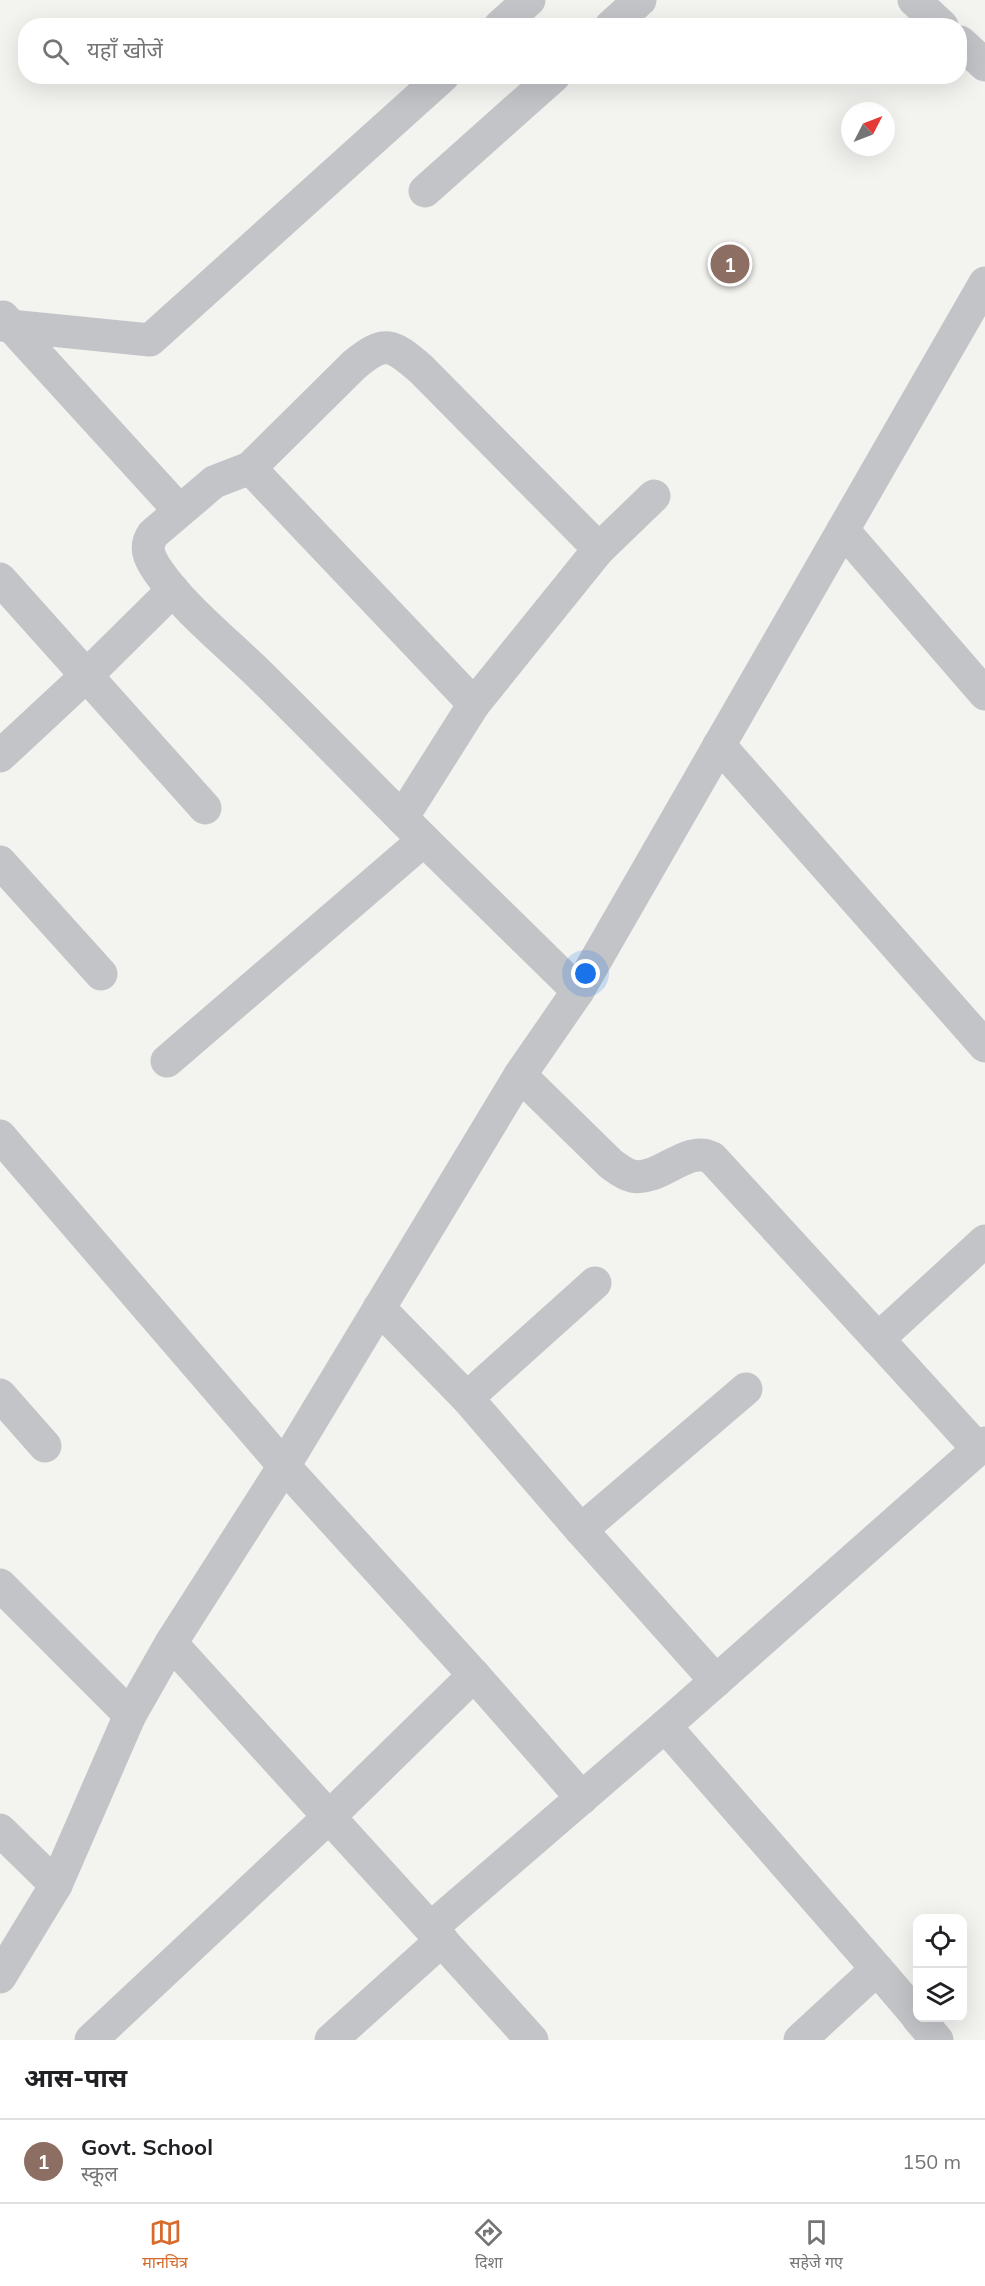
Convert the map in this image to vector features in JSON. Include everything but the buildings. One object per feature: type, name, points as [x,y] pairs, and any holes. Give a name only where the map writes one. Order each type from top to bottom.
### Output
[{"type":"street","points":[[509,18],[529,0]]},
{"type":"street","points":[[620,18],[640,0]]},
{"type":"street","points":[[914,0],[933,18]]},
{"type":"street","points":[[967,48],[985,65]]},
{"type":"street","points":[[4,321],[150,340],[434,84]]},
{"type":"street","points":[[425,191],[545,84]]},
{"type":"street","points":[[0,1977],[56,1885],[130,1715],[171,1643],[284,1466],[520,1075],[578,991],[985,283]]},
{"type":"street","points":[[4,321],[179,510]]},
{"type":"street","points":[[578,991],[173,590],[148,553],[147,543],[153,534],[179,510],[214,482],[250,468],[372,349],[387,347],[400,351],[420,369],[599,549]]},
{"type":"street","points":[[250,468],[474,704]]},
{"type":"street","points":[[167,1061],[413,829],[474,704],[599,549],[654,496]]},
{"type":"street","points":[[843,530],[985,694]]},
{"type":"street","points":[[0,579],[206,808]]},
{"type":"street","points":[[0,756],[86,676],[173,590]]},
{"type":"street","points":[[719,745],[985,1046]]},
{"type":"street","points":[[0,862],[101,974]]},
{"type":"street","points":[[332,2040],[436,1934],[582,1798],[982,1446],[878,1339],[712,1158],[706,1155],[695,1155],[653,1174],[633,1177],[625,1174],[611,1164],[520,1075]]},
{"type":"street","points":[[0,1136],[284,1466],[582,1798]]},
{"type":"street","points":[[878,1339],[985,1241]]},
{"type":"street","points":[[467,1398],[595,1283]]},
{"type":"street","points":[[379,1308],[467,1398],[716,1681]]},
{"type":"street","points":[[581,1530],[746,1389]]},
{"type":"street","points":[[0,1395],[45,1446]]},
{"type":"street","points":[[0,1586],[130,1715]]},
{"type":"street","points":[[171,1643],[532,2040]]},
{"type":"street","points":[[91,2040],[330,1816],[474,1676]]},
{"type":"street","points":[[665,1726],[913,2011]]},
{"type":"street","points":[[0,1830],[56,1885]]},
{"type":"street","points":[[800,2040],[877,1969]]},
{"type":"street","points":[[922,2022],[937,2040]]},
{"type":"place","name":"Govt. School","points":[[730,264]]}]
